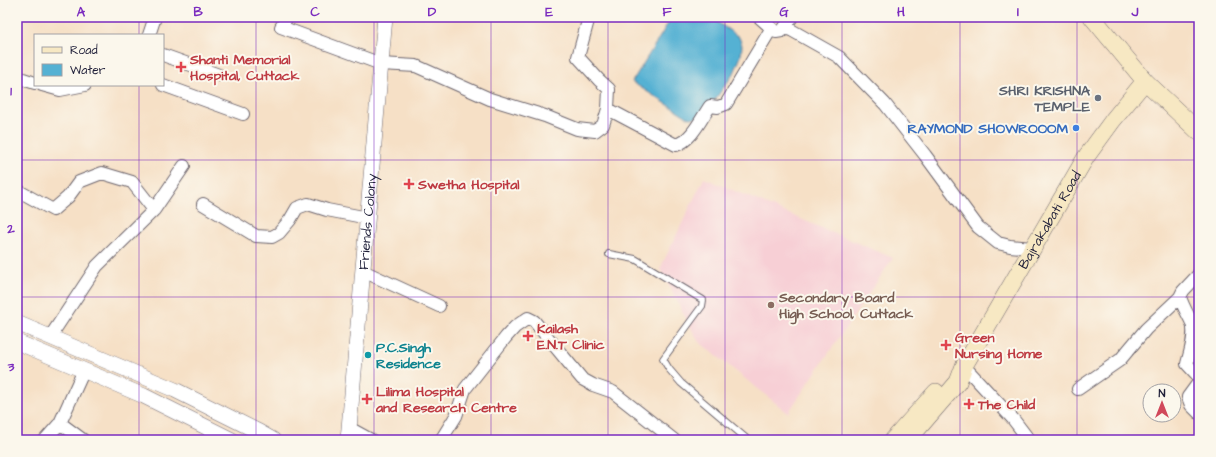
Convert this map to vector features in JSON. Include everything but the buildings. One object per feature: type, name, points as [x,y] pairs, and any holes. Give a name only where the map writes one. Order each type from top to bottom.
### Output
[{"type":"main road","points":[[1096,19],[1145,81],[1199,132]]},
{"type":"main road","name":"Bajrakabati Road","points":[[908,440],[958,382],[964,366],[1086,157],[1112,120],[1145,81]]},
{"type":"main road","name":"Bajrakabati Road","points":[[893,440],[950,375],[964,366]]},
{"type":"street","points":[[149,34],[155,17]]},
{"type":"street","points":[[287,17],[281,27],[381,64],[416,66],[490,99],[545,116],[577,128],[596,131],[603,125],[608,109],[609,89],[578,57],[589,17]]},
{"type":"street","name":"Friends Colony","points":[[371,440],[349,434],[385,17]]},
{"type":"street","points":[[759,17],[776,30],[785,28],[792,30],[839,57],[885,104],[978,227],[998,243],[1032,248]]},
{"type":"street","points":[[608,109],[676,145],[688,140],[710,106],[718,107],[726,104],[776,30],[792,17]]},
{"type":"street","points":[[164,55],[219,75]]},
{"type":"street","points":[[17,77],[34,83]]},
{"type":"street","points":[[164,85],[243,114]]},
{"type":"street","points":[[46,86],[60,90],[80,86]]},
{"type":"street","points":[[50,337],[97,266],[154,210],[184,166]]},
{"type":"street","points":[[17,190],[53,210],[68,197],[79,182],[102,174],[132,182],[154,210]]},
{"type":"street","points":[[203,204],[256,236],[272,237],[279,233],[290,220],[297,208],[308,204],[327,210],[368,218]]},
{"type":"street","points":[[363,271],[438,306]]},
{"type":"street","points":[[1078,389],[1120,360],[1146,329],[1180,298],[1183,291],[1199,274]]},
{"type":"street","points":[[1180,298],[1192,325],[1193,339],[1187,364],[1199,378]]},
{"type":"street","points":[[441,440],[456,416],[465,389],[506,337],[515,327],[528,318],[534,321],[582,379],[593,385],[613,392],[674,440]]},
{"type":"street","points":[[17,323],[175,390],[273,440]]},
{"type":"street","points":[[17,342],[144,396],[232,440]]},
{"type":"street","points":[[964,366],[1013,419],[1029,440]]},
{"type":"street","points":[[45,440],[60,423],[84,370]]},
{"type":"street","points":[[1199,382],[1188,397],[1191,405],[1199,413]]},
{"type":"street","points":[[60,423],[83,440]]},
{"type":"lane","points":[[608,254],[635,260],[703,300],[702,306],[664,360],[669,369],[681,383],[748,440]]},
{"type":"shaded area","name":"Secondary Board High School, Cuttack","points":[[704,178],[893,258],[788,413],[698,341],[660,269]]},
{"type":"water","points":[[672,17],[710,17],[739,37],[742,45],[741,56],[734,73],[709,108],[699,117],[689,118],[632,82]]},
{"type":"waterway","points":[[236,435],[246,440]]},
{"type":"place","name":"Shanti Memorial Hospital, Cuttack","points":[[181,67]]},
{"type":"place","name":"SHRI KRISHNA TEMPLE","points":[[1098,98]]},
{"type":"place","name":"RAYMOND SHOWROOOM","points":[[1076,128]]},
{"type":"place","name":"Swetha Hospital","points":[[409,184]]},
{"type":"place","name":"Secondary Board High School, Cuttack","points":[[771,305]]},
{"type":"place","name":"Kailash E.N.T Clinic","points":[[528,336]]},
{"type":"place","name":"Green Nursing Home","points":[[946,345]]},
{"type":"place","name":"P.C.Singh Residence","points":[[368,355]]},
{"type":"place","name":"Lilima Hospital and Research Centre","points":[[367,399]]},
{"type":"place","name":"The Child","points":[[969,404]]}]
